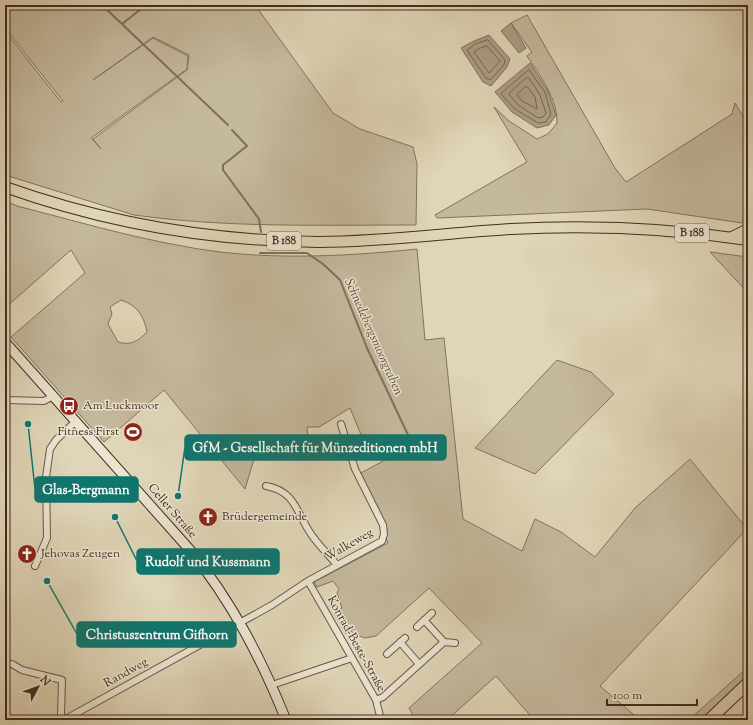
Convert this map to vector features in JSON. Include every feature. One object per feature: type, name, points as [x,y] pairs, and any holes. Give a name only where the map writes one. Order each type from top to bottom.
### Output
[{"type":"highway","points":[[709,720],[748,683]]},
{"type":"highway","points":[[719,720],[748,692]]},
{"type":"main road","name":"B 188","points":[[5,187],[61,206],[126,222],[201,235],[244,239],[321,242],[509,229],[583,227],[660,230],[748,240]]},
{"type":"main road","points":[[730,237],[748,229]]},
{"type":"street","name":"Celler Straße","points":[[5,342],[49,399],[76,421],[190,550],[215,581],[240,621],[272,685],[286,720]]},
{"type":"street","points":[[5,400],[49,399]]},
{"type":"street","points":[[35,566],[47,538],[46,477],[50,449],[56,440],[76,421]]},
{"type":"street","name":"Walkeweg","points":[[240,621],[272,605],[308,581],[382,541],[384,534],[383,525],[355,469],[341,424]]},
{"type":"street","points":[[266,486],[277,488],[292,499],[309,531],[337,565]]},
{"type":"street","name":"Konrad-Beste-Straße","points":[[308,581],[376,700],[381,720]]},
{"type":"street","points":[[417,627],[432,613]]},
{"type":"street","points":[[424,620],[444,642],[455,643]]},
{"type":"street","name":"Randweg","points":[[64,720],[240,621]]},
{"type":"street","points":[[387,654],[402,640],[420,664]]},
{"type":"street","points":[[376,700],[383,697],[444,642]]},
{"type":"street","points":[[272,685],[352,658]]},
{"type":"street","points":[[12,664],[22,670],[62,680],[61,715],[64,720]]},
{"type":"shaded area","points":[[5,5],[255,5],[333,113],[360,129],[413,147],[417,164],[416,225],[239,224],[134,215],[5,175],[5,31],[61,102],[63,101],[5,28]],"holes":[[[153,37],[189,55],[187,70],[93,139],[101,149],[91,138],[187,69],[188,56],[153,38],[93,80]]]},
{"type":"shaded area","points":[[527,15],[615,168],[626,182],[732,114],[735,103],[748,125],[748,214],[742,223],[647,209],[437,218],[435,215],[527,162],[494,107],[509,121],[537,139],[548,134],[557,123],[554,104],[547,87],[527,56],[532,52],[511,23]]},
{"type":"shaded area","points":[[5,201],[17,206],[120,233],[211,251],[269,256],[329,256],[417,249],[425,340],[444,338],[463,519],[522,551],[535,519],[561,532],[595,557],[635,508],[690,459],[747,529],[600,686],[640,720],[534,720],[496,676],[447,720],[416,720],[409,708],[482,643],[429,588],[376,636],[365,638],[353,634],[351,631],[346,634],[334,613],[342,608],[337,593],[339,589],[333,581],[317,587],[314,582],[388,543],[359,474],[385,460],[377,443],[366,447],[350,408],[319,427],[307,427],[308,438],[257,449],[245,489],[164,390],[104,442],[11,337],[85,273],[71,250],[5,308]],"holes":[[[121,300],[127,302],[142,316],[147,332],[131,343],[118,342],[108,324],[112,314],[110,307]]]},
{"type":"shaded area","points":[[710,252],[748,257],[748,293]]},
{"type":"shaded area","points":[[557,360],[591,372],[614,394],[535,474],[475,448]]},
{"type":"shaded area","points":[[748,667],[748,677],[701,720],[689,720]]},
{"type":"water","points":[[511,23],[526,48],[519,53],[501,31]]},
{"type":"water","points":[[489,35],[510,59],[507,67],[491,86],[483,82],[461,48]]},
{"type":"water","points":[[530,63],[548,91],[556,115],[549,125],[537,128],[512,112],[495,92]]},
{"type":"waterway","name":"Schnedebergsmoorgraben","points":[[102,5],[228,125]]},
{"type":"waterway","points":[[122,24],[146,5]]},
{"type":"waterway","name":"Schnedebergsmoorgraben","points":[[232,130],[247,146],[223,165],[223,170],[259,219],[261,232]]},
{"type":"waterway","name":"Schnedebergsmoorgraben","points":[[260,253],[307,253],[323,264],[340,280],[367,348],[409,437]]},
{"type":"place","name":"Am Luckmoor","points":[[69,406]]},
{"type":"place","name":"Glas-Bergmann","points":[[28,424]]},
{"type":"place","name":"Fitness First","points":[[133,432]]},
{"type":"place","name":"GfM - Gesellschaft für Münzeditionen mbH","points":[[178,496]]},
{"type":"place","name":"Rudolf und Kussmann","points":[[115,517]]},
{"type":"place","name":"Brüdergemeinde","points":[[208,517]]},
{"type":"place","name":"Jehovas Zeugen","points":[[27,554]]},
{"type":"place","name":"Christuszentrum Gifhorn","points":[[47,581]]}]
